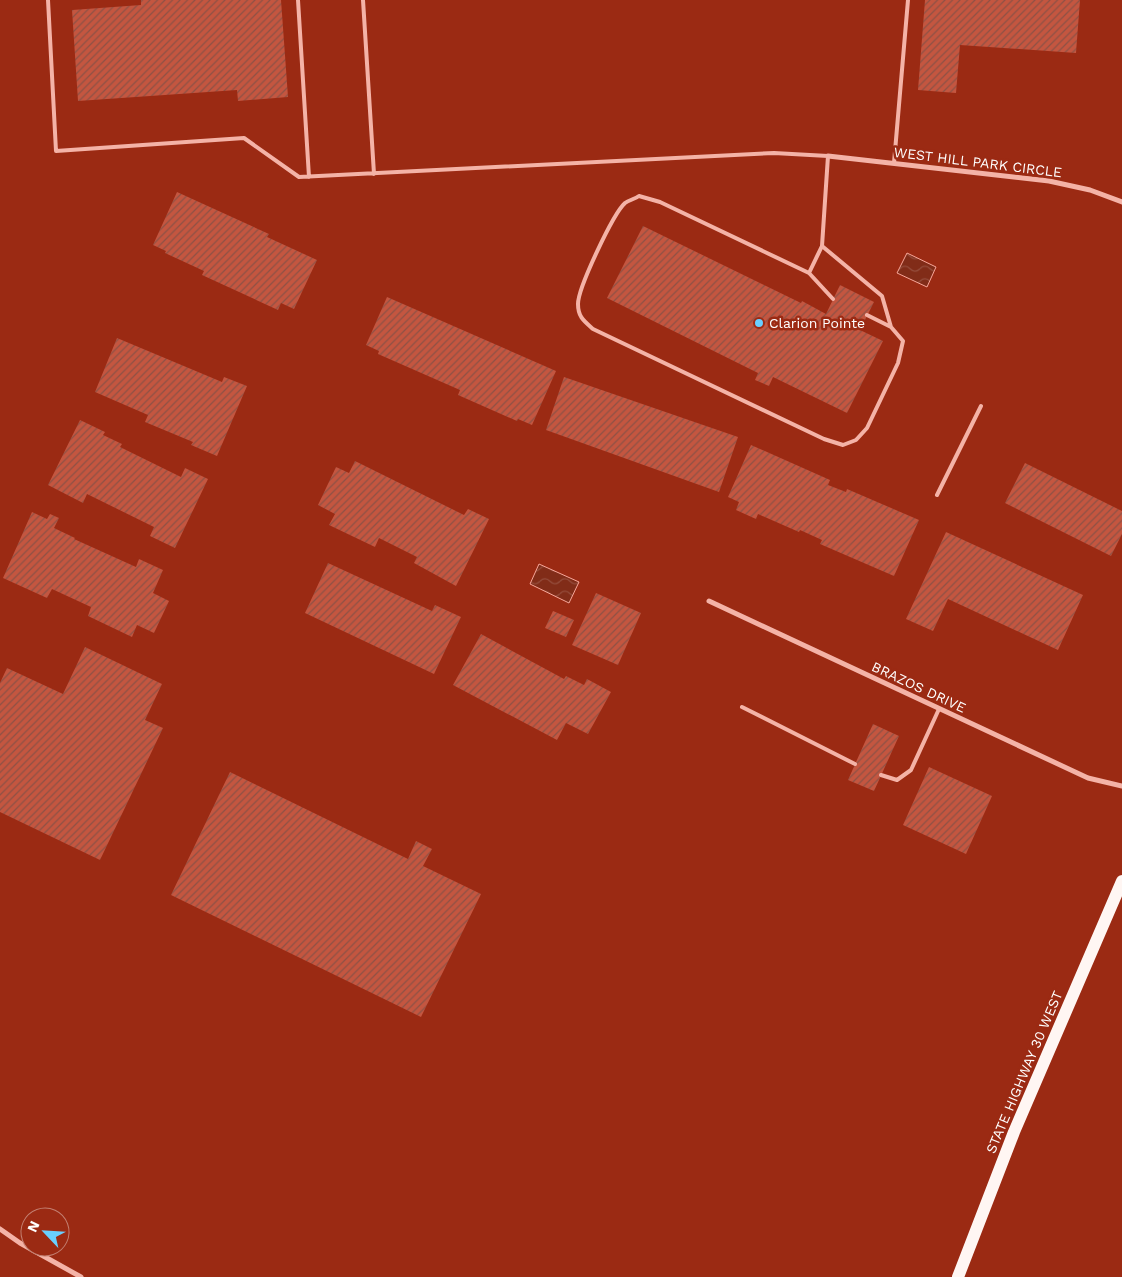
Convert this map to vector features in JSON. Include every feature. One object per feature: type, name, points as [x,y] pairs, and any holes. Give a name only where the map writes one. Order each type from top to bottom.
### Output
[{"type":"main road","name":"STATE HIGHWAY 30 WEST","points":[[958,1277],[1014,1132],[1122,881]]},
{"type":"street","name":"WEST HILL PARK CIRCLE","points":[[828,156],[1049,181],[1090,190],[1122,202]]},
{"type":"street","name":"BRAZOS DRIVE","points":[[709,601],[1088,778],[1122,786]]},
{"type":"street","points":[[0,1229],[20,1244],[81,1277]]},
{"type":"lane","points":[[48,0],[56,151],[244,138],[299,177],[774,153],[828,156],[822,246],[809,273]]},
{"type":"lane","points":[[298,0],[309,177]]},
{"type":"lane","points":[[363,0],[374,174]]},
{"type":"lane","points":[[894,163],[908,0]]},
{"type":"lane","points":[[822,246],[882,296],[891,327],[903,341],[898,363],[867,428],[856,440],[843,445],[824,439],[593,329],[581,319],[578,304],[582,286],[615,216],[625,203],[639,196],[660,202],[809,273],[833,299]]},
{"type":"lane","points":[[867,316],[891,327]]},
{"type":"lane","points":[[937,495],[981,406]]},
{"type":"lane","points":[[742,707],[855,764]]},
{"type":"lane","points":[[881,776],[897,780],[911,770],[938,709]]},
{"type":"water","points":[[907,253],[936,267],[927,287],[897,273]]},
{"type":"water","points":[[539,564],[579,582],[569,603],[530,584]]},
{"type":"building","points":[[141,0],[281,0],[288,97],[238,101],[237,90],[78,101],[72,10],[141,5]]},
{"type":"building","points":[[925,0],[1080,0],[1076,53],[960,45],[956,93],[918,90]]},
{"type":"building","points":[[177,192],[269,234],[267,237],[317,260],[294,309],[281,303],[278,310],[202,275],[204,271],[165,253],[166,251],[153,245]]},
{"type":"building","name":"Clarion Pointe","points":[[643,226],[826,314],[840,285],[874,302],[860,330],[883,341],[847,413],[773,377],[769,386],[755,380],[758,373],[607,298]]},
{"type":"building","points":[[387,297],[556,371],[532,425],[518,419],[517,421],[458,395],[460,390],[378,354],[379,351],[366,345]]},
{"type":"building","points":[[117,338],[222,382],[224,377],[247,386],[217,456],[191,445],[193,442],[145,422],[148,415],[95,392]]},
{"type":"building","points":[[564,377],[738,437],[719,492],[546,430]]},
{"type":"building","points":[[80,420],[105,432],[103,435],[122,444],[120,447],[181,477],[185,468],[208,479],[175,548],[150,536],[154,527],[87,494],[83,503],[48,485]]},
{"type":"building","points":[[751,445],[830,480],[828,485],[846,492],[847,489],[919,520],[894,576],[820,544],[822,540],[800,530],[799,532],[758,514],[756,519],[736,510],[739,502],[728,497]]},
{"type":"building","points":[[355,461],[464,515],[468,509],[489,519],[456,586],[414,563],[417,557],[379,538],[375,547],[329,525],[335,514],[318,505],[336,467],[349,473]]},
{"type":"building","points":[[1025,463],[1122,511],[1122,534],[1111,556],[1005,503]]},
{"type":"building","points":[[32,512],[47,519],[50,514],[59,518],[54,528],[136,567],[139,559],[163,570],[153,593],[169,601],[154,633],[137,625],[132,637],[88,616],[91,607],[52,589],[47,598],[3,578]]},
{"type":"building","points":[[946,532],[1083,595],[1058,650],[948,599],[933,631],[906,619]]},
{"type":"building","points":[[328,563],[432,611],[435,605],[461,617],[434,674],[305,613]]},
{"type":"building","points":[[596,593],[641,613],[618,665],[572,645]]},
{"type":"building","points":[[553,611],[574,620],[566,637],[545,628]]},
{"type":"building","points":[[481,634],[564,679],[566,676],[584,685],[587,679],[611,692],[588,734],[566,723],[557,740],[453,685]]},
{"type":"building","points":[[85,647],[162,684],[145,720],[163,728],[100,860],[0,812],[0,683],[7,668],[63,694]]},
{"type":"building","points":[[873,724],[899,736],[874,791],[848,780]]},
{"type":"building","points":[[929,767],[992,796],[966,854],[903,825]]},
{"type":"building","points":[[230,772],[408,859],[416,841],[432,849],[423,866],[481,894],[421,1017],[171,895]]},
{"type":"place","name":"Clarion Pointe","points":[[759,323]]}]
